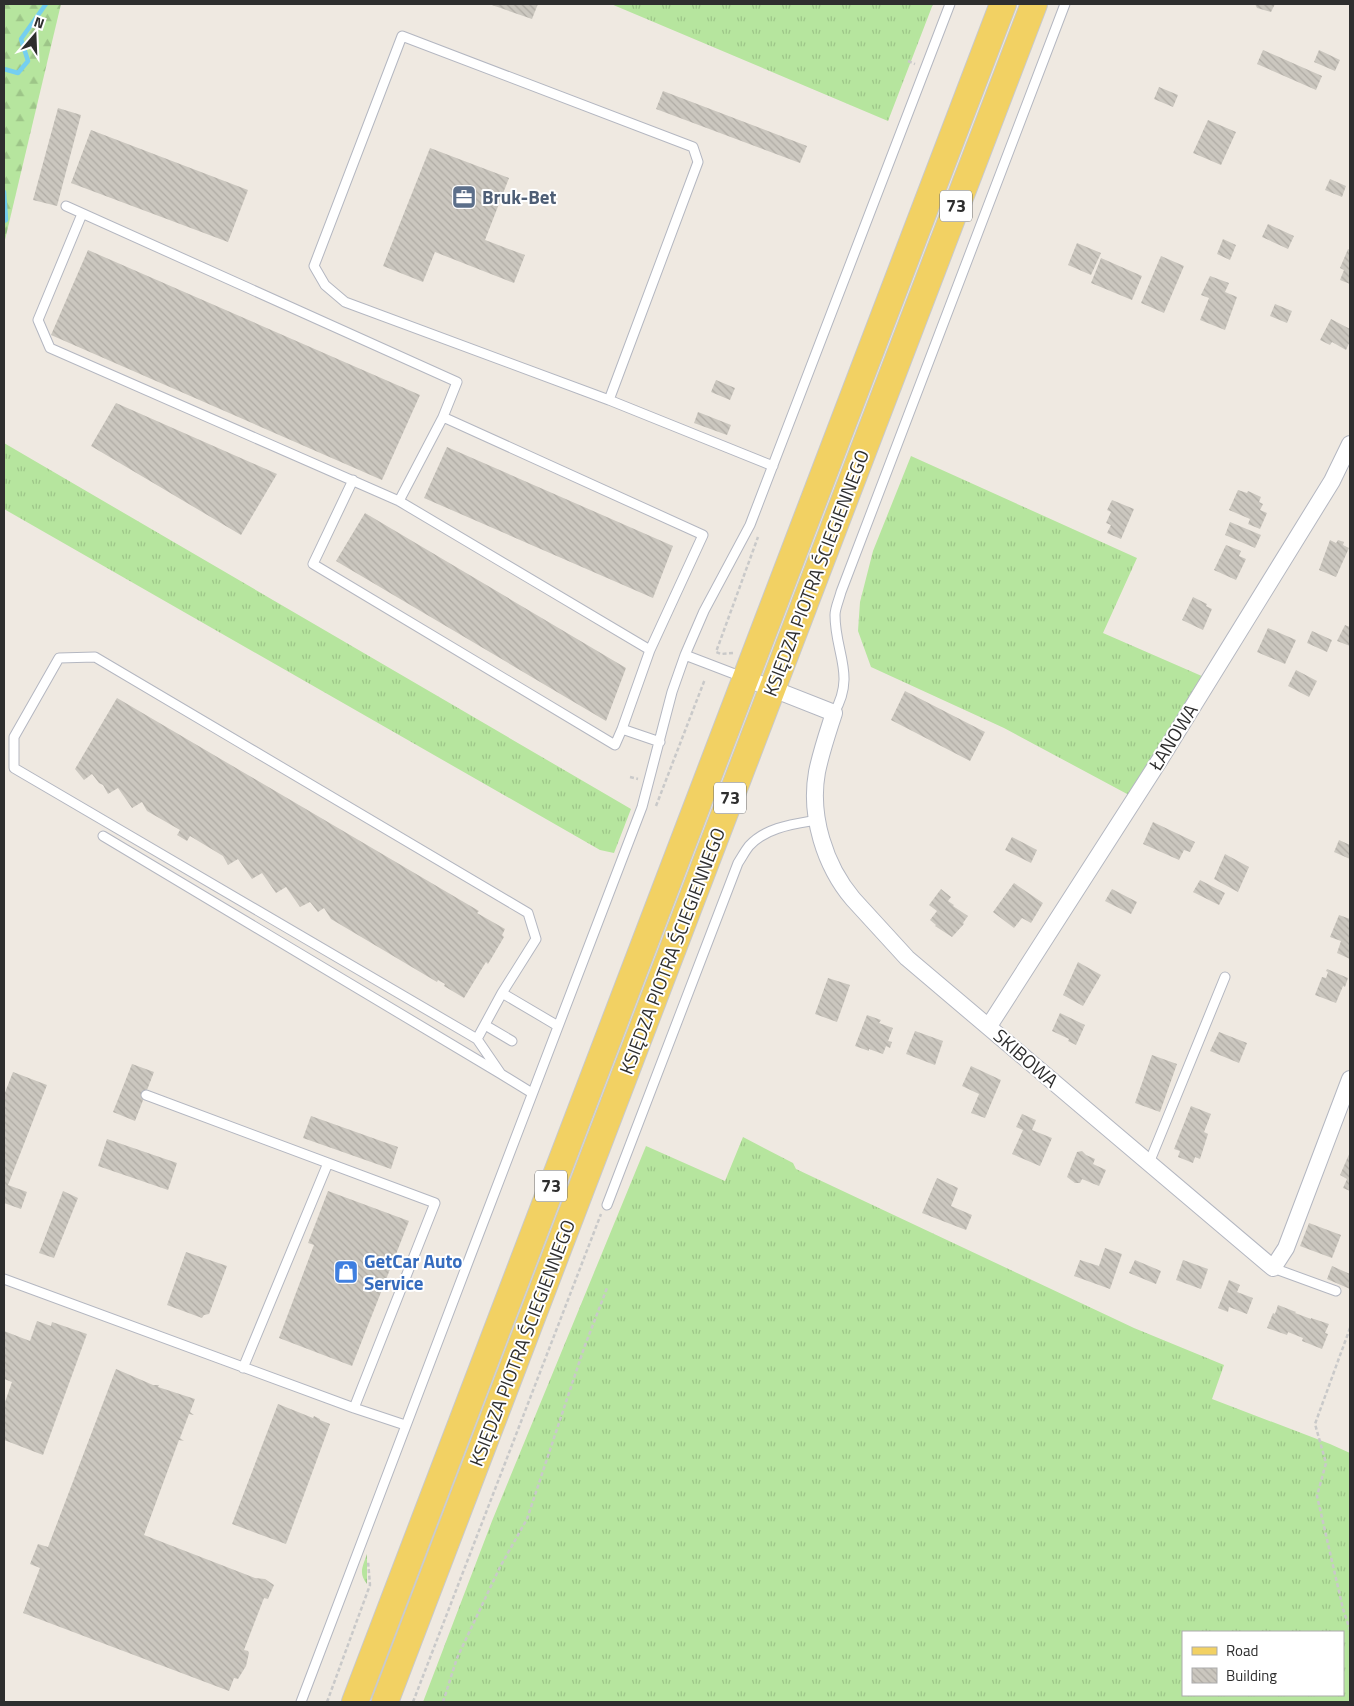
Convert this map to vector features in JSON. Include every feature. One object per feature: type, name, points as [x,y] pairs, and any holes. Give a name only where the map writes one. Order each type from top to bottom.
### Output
[{"type":"main road","name":"KSIĘDZA PIOTRA ŚCIEGIENNEGO","points":[[355,1702],[1003,4]]},
{"type":"main road","name":"KSIĘDZA PIOTRA ŚCIEGIENNEGO","points":[[385,1702],[1034,4]]},
{"type":"street","name":"ŁANOWA","points":[[989,1026],[1166,749],[1332,481],[1350,444]]},
{"type":"street","points":[[745,678],[834,713]]},
{"type":"street","name":"SKIBOWA","points":[[834,713],[817,773],[814,806],[824,847],[831,866],[845,890],[907,958],[1274,1268]]},
{"type":"street","points":[[1274,1268],[1286,1248],[1350,1079]]},
{"type":"lane","points":[[301,1702],[642,807],[672,692],[685,655],[704,611],[750,525],[950,4]]},
{"type":"lane","points":[[834,713],[841,701],[845,677],[836,633],[835,613],[841,592],[1066,4]]},
{"type":"lane","points":[[609,400],[698,162],[693,147],[402,36],[314,266],[325,285],[345,302],[609,400],[773,466]]},
{"type":"lane","points":[[66,206],[457,382],[443,417],[399,501]]},
{"type":"lane","points":[[82,214],[38,320],[50,348],[399,501],[650,650]]},
{"type":"lane","points":[[353,480],[314,564],[616,745],[650,650],[703,535],[443,417]]},
{"type":"lane","points":[[685,655],[745,678]]},
{"type":"lane","points":[[477,1039],[502,993],[536,939],[528,913],[95,657],[59,658],[14,737],[14,768],[477,1039],[501,1074]]},
{"type":"lane","points":[[622,729],[660,742]]},
{"type":"lane","points":[[607,1205],[738,862],[749,846],[764,835],[778,828],[817,820]]},
{"type":"lane","points":[[103,836],[532,1093]]},
{"type":"lane","points":[[1149,1163],[1225,978]]},
{"type":"lane","points":[[502,993],[558,1026]]},
{"type":"lane","points":[[485,1025],[512,1041]]},
{"type":"lane","points":[[146,1095],[435,1203],[354,1408]]},
{"type":"lane","points":[[243,1368],[328,1163]]},
{"type":"lane","points":[[1274,1268],[1336,1291]]},
{"type":"lane","points":[[4,1279],[243,1368],[406,1425]]},
{"type":"path","points":[[655,808],[705,679]]},
{"type":"path","points":[[414,1702],[599,1216],[607,1205]]},
{"type":"path","points":[[442,1702],[457,1658],[500,1567],[527,1519],[584,1348],[607,1288]]},
{"type":"path","points":[[1350,1328],[1316,1424],[1326,1463],[1317,1496],[1343,1609],[1350,1630]]},
{"type":"path","points":[[327,1702],[370,1585],[368,1560]]},
{"type":"green space","points":[[4,4],[61,4],[4,244]]},
{"type":"green space","points":[[611,4],[933,4],[888,121]]},
{"type":"green space","points":[[4,443],[631,809],[614,853],[600,850],[4,509]]},
{"type":"green space","points":[[911,456],[1137,558],[1103,633],[1204,677],[1129,795],[1004,728],[871,667],[858,631],[860,602],[873,551]]},
{"type":"green space","points":[[743,1137],[793,1163],[796,1169],[1134,1328],[1224,1365],[1212,1399],[1350,1453],[1350,1702],[423,1702],[492,1521],[646,1146],[725,1181]]},
{"type":"green space","points":[[367,1554],[367,1584],[362,1573]]},
{"type":"building","points":[[489,4],[538,4],[532,19]]},
{"type":"building","points":[[1255,4],[1275,4],[1271,12],[1257,8]]},
{"type":"building","points":[[1263,50],[1322,76],[1316,90],[1257,64]]},
{"type":"building","points":[[1319,50],[1340,60],[1335,71],[1314,62]]},
{"type":"building","points":[[1159,87],[1178,95],[1173,107],[1154,99]]},
{"type":"building","points":[[663,91],[807,146],[800,163],[656,109]]},
{"type":"building","points":[[58,108],[81,115],[57,206],[33,200]]},
{"type":"building","points":[[1208,120],[1236,132],[1221,165],[1193,153]]},
{"type":"building","points":[[91,130],[248,190],[228,242],[71,183]]},
{"type":"building","points":[[430,148],[509,178],[485,240],[525,255],[514,283],[435,252],[423,282],[383,266]]},
{"type":"building","points":[[1330,179],[1346,186],[1342,197],[1325,190]]},
{"type":"building","points":[[1268,224],[1294,236],[1288,249],[1262,237]]},
{"type":"building","points":[[1223,239],[1236,245],[1230,260],[1217,254]]},
{"type":"building","points":[[1077,243],[1101,253],[1091,275],[1068,265]]},
{"type":"building","points":[[1348,249],[1350,250],[1350,284],[1340,280],[1344,270],[1340,268]]},
{"type":"building","points":[[88,250],[420,395],[382,480],[51,335]]},
{"type":"building","points":[[1161,256],[1184,266],[1164,313],[1141,303]]},
{"type":"building","points":[[1101,258],[1142,276],[1132,300],[1091,283]]},
{"type":"building","points":[[1210,276],[1229,283],[1225,292],[1237,297],[1225,330],[1200,320],[1209,298],[1201,295]]},
{"type":"building","points":[[1275,304],[1292,311],[1287,323],[1270,316]]},
{"type":"building","points":[[1331,319],[1350,329],[1350,341],[1346,350],[1332,342],[1330,345],[1320,340]]},
{"type":"building","points":[[716,380],[735,388],[730,400],[711,392]]},
{"type":"building","points":[[116,403],[277,474],[241,535],[91,446]]},
{"type":"building","points":[[698,412],[731,425],[727,435],[694,423]]},
{"type":"building","points":[[447,447],[673,546],[653,598],[424,498]]},
{"type":"building","points":[[1238,490],[1247,493],[1248,491],[1261,497],[1259,502],[1263,504],[1260,510],[1267,513],[1260,529],[1248,524],[1250,519],[1229,510]]},
{"type":"building","points":[[1112,500],[1134,509],[1121,539],[1107,533],[1111,525],[1106,523],[1111,512],[1107,510]]},
{"type":"building","points":[[365,513],[626,668],[606,721],[336,561]]},
{"type":"building","points":[[1230,522],[1261,535],[1255,548],[1225,535]]},
{"type":"building","points":[[1330,540],[1336,543],[1338,540],[1344,542],[1343,545],[1349,548],[1336,577],[1319,570]]},
{"type":"building","points":[[1226,545],[1241,551],[1239,556],[1246,559],[1236,580],[1214,570]]},
{"type":"building","points":[[1193,597],[1207,604],[1206,606],[1212,609],[1203,630],[1182,620]]},
{"type":"building","points":[[1345,625],[1350,627],[1350,646],[1337,641]]},
{"type":"building","points":[[1268,628],[1296,640],[1285,664],[1257,652]]},
{"type":"building","points":[[1312,631],[1332,640],[1327,652],[1307,643]]},
{"type":"building","points":[[1296,670],[1317,681],[1309,697],[1288,686]]},
{"type":"building","points":[[905,691],[985,732],[970,761],[891,720]]},
{"type":"building","points":[[117,698],[479,911],[477,913],[505,929],[502,935],[504,937],[488,964],[486,962],[464,998],[444,986],[445,984],[438,980],[437,982],[331,919],[324,908],[318,912],[310,902],[300,907],[286,887],[276,893],[262,873],[252,879],[238,859],[228,865],[223,856],[190,836],[187,841],[177,835],[180,830],[147,811],[142,802],[132,808],[118,788],[108,794],[103,785],[92,774],[84,780],[75,769]]},
{"type":"building","points":[[1153,822],[1195,842],[1190,852],[1184,850],[1179,860],[1143,844]]},
{"type":"building","points":[[1012,837],[1037,850],[1031,863],[1005,850]]},
{"type":"building","points":[[1339,840],[1350,845],[1350,859],[1334,852]]},
{"type":"building","points":[[1225,854],[1249,867],[1238,892],[1214,879]]},
{"type":"building","points":[[1200,880],[1225,893],[1219,905],[1193,892]]},
{"type":"building","points":[[1014,883],[1043,903],[1031,923],[1022,918],[1014,928],[993,912]]},
{"type":"building","points":[[941,889],[951,897],[948,901],[953,906],[968,916],[964,924],[952,937],[935,926],[930,920],[937,911],[929,905]]},
{"type":"building","points":[[1112,889],[1137,902],[1131,914],[1105,901]]},
{"type":"building","points":[[1339,915],[1350,919],[1350,959],[1337,953],[1341,941],[1330,937]]},
{"type":"building","points":[[1078,962],[1101,975],[1083,1006],[1063,995]]},
{"type":"building","points":[[1327,969],[1348,978],[1336,1003],[1315,995],[1322,977],[1326,978]]},
{"type":"building","points":[[828,978],[850,985],[837,1022],[815,1014]]},
{"type":"building","points":[[1060,1013],[1085,1025],[1076,1045],[1068,1041],[1069,1039],[1052,1031]]},
{"type":"building","points":[[867,1015],[881,1020],[879,1023],[893,1028],[888,1041],[892,1042],[890,1048],[886,1046],[883,1054],[855,1046]]},
{"type":"building","points":[[915,1031],[943,1041],[935,1065],[906,1054]]},
{"type":"building","points":[[1219,1032],[1247,1043],[1239,1063],[1210,1051]]},
{"type":"building","points":[[1152,1055],[1177,1064],[1160,1112],[1135,1103]]},
{"type":"building","points":[[132,1064],[154,1072],[135,1121],[113,1112]]},
{"type":"building","points":[[971,1066],[1001,1080],[985,1118],[971,1113],[979,1094],[962,1086]]},
{"type":"building","points":[[13,1072],[47,1085],[8,1185],[27,1192],[21,1209],[4,1203],[4,1095]]},
{"type":"building","points":[[1191,1106],[1211,1114],[1204,1132],[1208,1134],[1200,1159],[1195,1157],[1193,1163],[1178,1157],[1180,1151],[1174,1149]]},
{"type":"building","points":[[1022,1114],[1036,1120],[1032,1130],[1052,1138],[1040,1166],[1012,1154],[1023,1130],[1016,1127]]},
{"type":"building","points":[[311,1116],[398,1147],[391,1169],[303,1138]]},
{"type":"building","points":[[107,1139],[177,1163],[168,1190],[98,1166]]},
{"type":"building","points":[[1082,1151],[1095,1159],[1093,1164],[1106,1170],[1099,1186],[1082,1179],[1080,1183],[1075,1183],[1067,1177],[1077,1152]]},
{"type":"building","points":[[1350,1152],[1350,1191],[1343,1188],[1347,1179],[1340,1175]]},
{"type":"building","points":[[937,1178],[958,1188],[951,1206],[972,1215],[966,1230],[922,1213]]},
{"type":"building","points":[[63,1191],[78,1198],[54,1258],[39,1253]]},
{"type":"building","name":"GetCar Auto Service","points":[[328,1191],[409,1221],[352,1366],[279,1338],[314,1245],[308,1243]]},
{"type":"building","points":[[1309,1223],[1341,1235],[1332,1258],[1300,1246]]},
{"type":"building","points":[[1105,1248],[1122,1254],[1110,1289],[1074,1276],[1080,1260],[1099,1266]]},
{"type":"building","points":[[186,1252],[227,1266],[209,1314],[204,1315],[202,1318],[167,1305]]},
{"type":"building","points":[[1135,1260],[1161,1271],[1156,1284],[1129,1273]]},
{"type":"building","points":[[1183,1260],[1208,1269],[1201,1289],[1176,1280]]},
{"type":"building","points":[[1332,1266],[1350,1274],[1350,1289],[1327,1279]]},
{"type":"building","points":[[1229,1280],[1240,1285],[1237,1292],[1253,1298],[1247,1314],[1229,1307],[1228,1312],[1218,1308]]},
{"type":"building","points":[[1278,1305],[1311,1319],[1329,1324],[1325,1333],[1328,1334],[1322,1349],[1302,1341],[1303,1338],[1288,1332],[1287,1335],[1267,1328]]},
{"type":"building","points":[[37,1321],[51,1326],[52,1322],[87,1334],[43,1455],[4,1440],[4,1405],[12,1382],[4,1379],[4,1331],[30,1341]]},
{"type":"building","points":[[116,1369],[153,1385],[159,1385],[158,1387],[195,1399],[190,1412],[194,1415],[189,1414],[180,1438],[184,1441],[179,1440],[144,1535],[255,1578],[265,1579],[274,1585],[268,1599],[264,1598],[244,1650],[249,1653],[246,1666],[238,1679],[234,1678],[229,1691],[23,1613],[40,1568],[30,1564],[38,1544],[48,1547]]},
{"type":"building","points":[[278,1404],[313,1418],[314,1416],[330,1424],[286,1544],[232,1524]]},
{"type":"waterway","points":[[4,69],[18,73],[28,61],[21,39],[46,4]]},
{"type":"waterway","points":[[4,192],[6,220],[4,221]]},
{"type":"place","name":"Bruk-Bet","points":[[464,197]]},
{"type":"place","name":"GetCar Auto Service","points":[[346,1272]]}]
